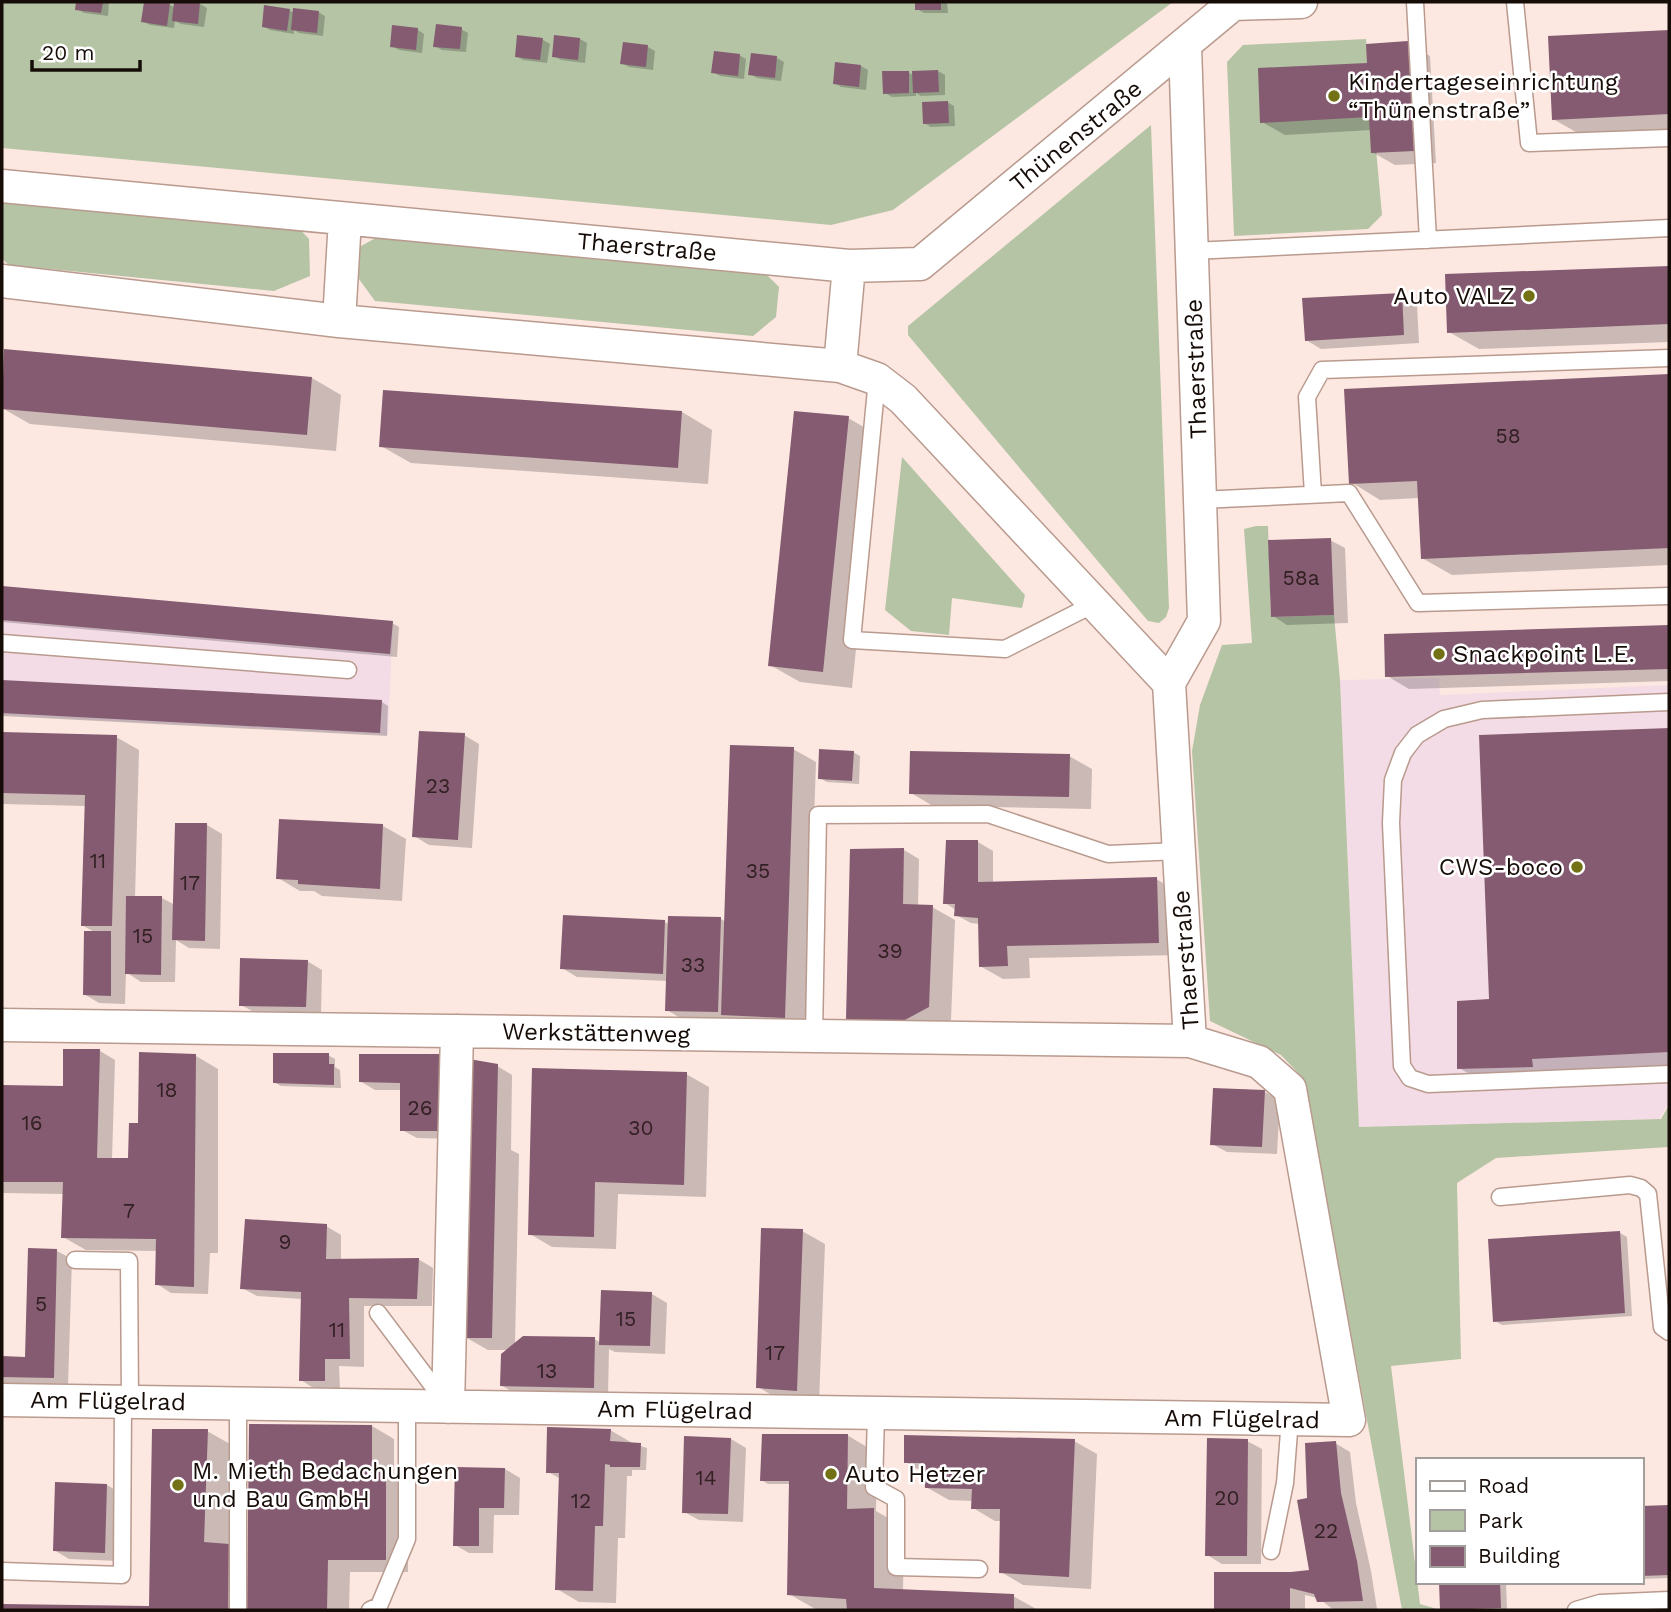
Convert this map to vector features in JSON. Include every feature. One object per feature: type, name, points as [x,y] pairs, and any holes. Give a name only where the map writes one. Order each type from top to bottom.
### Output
[{"type":"street","name":"Thünenstraße","points":[[849,266],[920,264],[1233,4],[1301,2]]},
{"type":"street","name":"Thaerstraße","points":[[1185,46],[1204,621],[1169,683],[1190,1041],[1259,1062],[1290,1089],[1349,1420]]},
{"type":"street","name":"Thaerstraße","points":[[2,186],[849,266]]},
{"type":"street","points":[[339,321],[345,219]]},
{"type":"street","points":[[840,366],[849,266]]},
{"type":"street","points":[[2,281],[339,321],[840,366],[877,379],[903,399],[1169,683]]},
{"type":"street","name":"Werkstättenweg","points":[[2,1025],[1190,1041]]},
{"type":"street","points":[[448,1407],[457,1031]]},
{"type":"street","name":"Am Flügelrad","points":[[2,1400],[1349,1420]]},
{"type":"lane","points":[[1415,2],[1428,240]]},
{"type":"lane","points":[[1515,2],[1529,143],[1669,138]]},
{"type":"lane","points":[[1192,251],[1669,228]]},
{"type":"lane","points":[[1313,494],[1307,397],[1322,370],[1669,358]]},
{"type":"lane","points":[[877,379],[852,640],[1005,649],[1094,604]]},
{"type":"lane","points":[[1200,499],[1349,494],[1418,603],[1669,596]]},
{"type":"lane","points":[[2,643],[348,670]]},
{"type":"lane","points":[[1669,702],[1482,709],[1444,719],[1417,735],[1403,753],[1393,780],[1391,823],[1402,1066],[1410,1078],[1428,1084],[1669,1074]]},
{"type":"lane","points":[[814,1036],[818,815],[988,814],[1108,853],[1179,851]]},
{"type":"lane","points":[[1500,1197],[1630,1185],[1642,1188],[1648,1194],[1662,1327],[1669,1332]]},
{"type":"lane","points":[[2,1571],[122,1575],[129,1261],[75,1260]]},
{"type":"lane","points":[[378,1313],[448,1407]]},
{"type":"lane","points":[[238,1403],[238,1610]]},
{"type":"lane","points":[[370,1610],[379,1606],[407,1539],[407,1406]]},
{"type":"lane","points":[[876,1414],[874,1487],[896,1499],[896,1567],[979,1569]]},
{"type":"lane","points":[[1270,1551],[1285,1483],[1290,1419]]},
{"type":"lane","points":[[1576,1610],[1601,1603],[1669,1601]]},
{"type":"shaded area","points":[[2,586],[393,621],[388,735],[2,715]]},
{"type":"shaded area","points":[[1439,678],[1440,695],[1669,685],[1669,728],[1479,735],[1489,999],[1457,1001],[1458,1069],[1532,1067],[1532,1059],[1669,1052],[1669,1103],[1659,1119],[1359,1127],[1340,680]]},
{"type":"green space","points":[[2,2],[1173,2],[893,210],[831,225],[2,148]]},
{"type":"green space","points":[[1366,39],[1382,215],[1368,229],[1234,236],[1227,62],[1243,45]]},
{"type":"green space","points":[[1151,125],[1169,608],[1166,617],[1159,623],[1148,621],[908,335],[908,326]]},
{"type":"green space","points":[[11,197],[294,223],[309,239],[310,276],[274,291],[9,265],[2,259],[2,202]]},
{"type":"green space","points":[[385,233],[761,269],[779,287],[776,317],[753,336],[375,301],[356,275],[359,247]]},
{"type":"green space","points":[[902,457],[1025,595],[1022,608],[952,598],[949,635],[911,631],[885,610]]},
{"type":"green space","points":[[1268,526],[1271,617],[1334,615],[1340,680],[1359,1127],[1661,1119],[1669,1105],[1669,1147],[1496,1158],[1457,1183],[1461,1359],[1391,1366],[1420,1604],[1440,1610],[1402,1610],[1304,1079],[1281,1055],[1210,1021],[1192,751],[1200,705],[1222,645],[1252,643],[1244,529]]},
{"type":"building","points":[[76,2],[103,2],[101,13],[75,10]]},
{"type":"building","points":[[144,2],[170,3],[167,26],[141,22]]},
{"type":"building","points":[[174,2],[200,2],[198,24],[172,21]]},
{"type":"building","points":[[915,2],[941,2],[941,10],[915,10]]},
{"type":"building","points":[[264,5],[290,9],[287,31],[262,27]]},
{"type":"building","points":[[293,8],[319,11],[317,33],[291,30]]},
{"type":"building","points":[[436,24],[462,27],[460,49],[433,47]]},
{"type":"building","points":[[392,25],[418,28],[416,50],[390,47]]},
{"type":"building","points":[[1669,30],[1669,114],[1552,120],[1548,36]]},
{"type":"building","points":[[517,35],[543,38],[540,60],[515,57]]},
{"type":"building","points":[[554,35],[580,38],[578,60],[552,57]]},
{"type":"building","points":[[1408,41],[1414,151],[1371,153],[1369,117],[1260,123],[1258,68],[1367,63],[1366,44]]},
{"type":"building","points":[[623,42],[648,45],[646,67],[620,64]]},
{"type":"building","points":[[714,51],[740,54],[738,76],[711,73]]},
{"type":"building","points":[[751,53],[777,56],[775,78],[748,75]]},
{"type":"building","points":[[835,62],[861,65],[859,87],[833,84]]},
{"type":"building","points":[[938,70],[939,92],[913,93],[912,71]]},
{"type":"building","points":[[882,71],[909,71],[909,93],[883,94]]},
{"type":"building","points":[[948,101],[949,123],[923,124],[922,102]]},
{"type":"building","points":[[1669,266],[1669,324],[1447,333],[1445,274]]},
{"type":"building","points":[[1402,293],[1404,335],[1305,341],[1302,298]]},
{"type":"building","points":[[4,349],[312,377],[307,435],[2,409]]},
{"type":"building","points":[[1669,374],[1669,548],[1421,559],[1417,481],[1349,484],[1344,389]]},
{"type":"building","points":[[383,390],[682,411],[678,468],[379,447]]},
{"type":"building","points":[[794,411],[849,416],[823,672],[768,666]]},
{"type":"building","points":[[1331,538],[1334,615],[1271,617],[1268,540]]},
{"type":"building","points":[[2,586],[393,621],[390,654],[2,620]]},
{"type":"building","points":[[1669,625],[1669,669],[1385,677],[1384,634]]},
{"type":"building","points":[[2,680],[382,700],[380,733],[2,713]]},
{"type":"building","name":"CWS-boco","points":[[1669,728],[1669,1052],[1532,1059],[1533,1067],[1457,1069],[1457,1001],[1489,999],[1479,735]]},
{"type":"building","points":[[419,731],[465,733],[458,840],[412,837]]},
{"type":"building","points":[[2,732],[117,735],[112,926],[81,926],[85,795],[2,793]]},
{"type":"building","points":[[730,745],[794,747],[785,1018],[721,1015]]},
{"type":"building","points":[[819,749],[854,751],[852,781],[818,779]]},
{"type":"building","points":[[910,751],[1070,754],[1069,797],[909,794]]},
{"type":"building","points":[[279,819],[383,824],[380,889],[298,884],[298,880],[276,879]]},
{"type":"building","points":[[175,823],[207,823],[205,941],[172,940]]},
{"type":"building","points":[[946,840],[978,840],[978,882],[1157,877],[1159,943],[1007,946],[1008,966],[979,967],[978,918],[954,916],[955,904],[943,904]]},
{"type":"building","points":[[904,848],[903,904],[933,905],[929,1007],[903,1021],[846,1020],[850,849]]},
{"type":"building","points":[[126,896],[162,896],[161,975],[125,974]]},
{"type":"building","points":[[563,915],[665,920],[663,974],[560,969]]},
{"type":"building","points":[[668,916],[721,917],[718,1012],[665,1011]]},
{"type":"building","points":[[84,931],[111,931],[111,996],[83,995]]},
{"type":"building","points":[[240,958],[308,960],[306,1007],[239,1006]]},
{"type":"building","points":[[63,1049],[100,1049],[97,1158],[128,1158],[129,1123],[138,1123],[139,1052],[196,1054],[194,1287],[155,1285],[156,1239],[61,1238],[63,1182],[2,1182],[2,1085],[63,1086]]},
{"type":"building","points":[[273,1053],[329,1053],[329,1064],[334,1064],[334,1085],[273,1083]]},
{"type":"building","points":[[359,1054],[441,1054],[440,1131],[400,1131],[400,1083],[359,1082]]},
{"type":"building","points":[[469,1059],[498,1064],[492,1338],[463,1338]]},
{"type":"building","points":[[532,1068],[687,1072],[684,1185],[595,1182],[594,1237],[528,1235]]},
{"type":"building","points":[[1213,1088],[1265,1090],[1262,1147],[1210,1145]]},
{"type":"building","points":[[245,1219],[327,1224],[326,1259],[419,1258],[417,1299],[349,1298],[350,1359],[325,1359],[325,1381],[299,1381],[301,1292],[240,1289]]},
{"type":"building","points":[[761,1228],[803,1229],[797,1391],[756,1388]]},
{"type":"building","points":[[1620,1231],[1625,1313],[1493,1322],[1488,1239]]},
{"type":"building","points":[[28,1248],[57,1249],[54,1378],[2,1377],[2,1356],[25,1357]]},
{"type":"building","points":[[601,1290],[652,1292],[650,1346],[599,1345]]},
{"type":"building","points":[[523,1336],[595,1337],[594,1388],[500,1386],[501,1354]]},
{"type":"building","points":[[249,1424],[372,1425],[372,1472],[386,1472],[386,1560],[328,1560],[327,1610],[247,1610]]},
{"type":"building","points":[[547,1427],[611,1429],[610,1441],[641,1443],[640,1467],[610,1467],[605,1464],[603,1526],[595,1526],[593,1591],[555,1590],[559,1473],[546,1473]]},
{"type":"building","name":"M. Mieth Bedachungen und Bau GmbH","points":[[152,1429],[208,1429],[204,1542],[229,1544],[228,1610],[2,1610],[2,1604],[149,1606]]},
{"type":"building","points":[[762,1434],[848,1434],[847,1509],[874,1508],[874,1588],[1014,1594],[1014,1610],[847,1610],[846,1599],[787,1595],[789,1481],[760,1481]]},
{"type":"building","points":[[904,1435],[1075,1439],[1069,1577],[999,1573],[1000,1509],[971,1509],[972,1489],[925,1488],[924,1463],[904,1463]]},
{"type":"building","points":[[684,1436],[731,1438],[728,1514],[682,1513]]},
{"type":"building","points":[[1207,1438],[1248,1439],[1247,1556],[1205,1556]]},
{"type":"building","points":[[1336,1441],[1341,1493],[1357,1561],[1363,1601],[1317,1602],[1314,1594],[1290,1588],[1290,1610],[1214,1610],[1214,1572],[1309,1570],[1297,1500],[1307,1498],[1305,1443]]},
{"type":"building","points":[[455,1467],[505,1468],[504,1508],[479,1508],[479,1546],[453,1546]]},
{"type":"building","points":[[55,1482],[107,1484],[105,1553],[53,1551]]},
{"type":"building","points":[[1669,1505],[1669,1575],[1643,1576],[1643,1506]]},
{"type":"building","points":[[1439,1584],[1500,1584],[1501,1608],[1440,1610]]},
{"type":"place","name":"Kindertageseinrichtung “Thünenstraße”","points":[[1334,96]]},
{"type":"place","name":"Auto VALZ","points":[[1529,296]]},
{"type":"place","name":"Snackpoint L.E.","points":[[1439,654]]},
{"type":"place","name":"CWS-boco","points":[[1577,867]]},
{"type":"place","name":"Auto Hetzer","points":[[831,1474]]},
{"type":"place","name":"M. Mieth Bedachungen und Bau GmbH","points":[[178,1485]]}]
